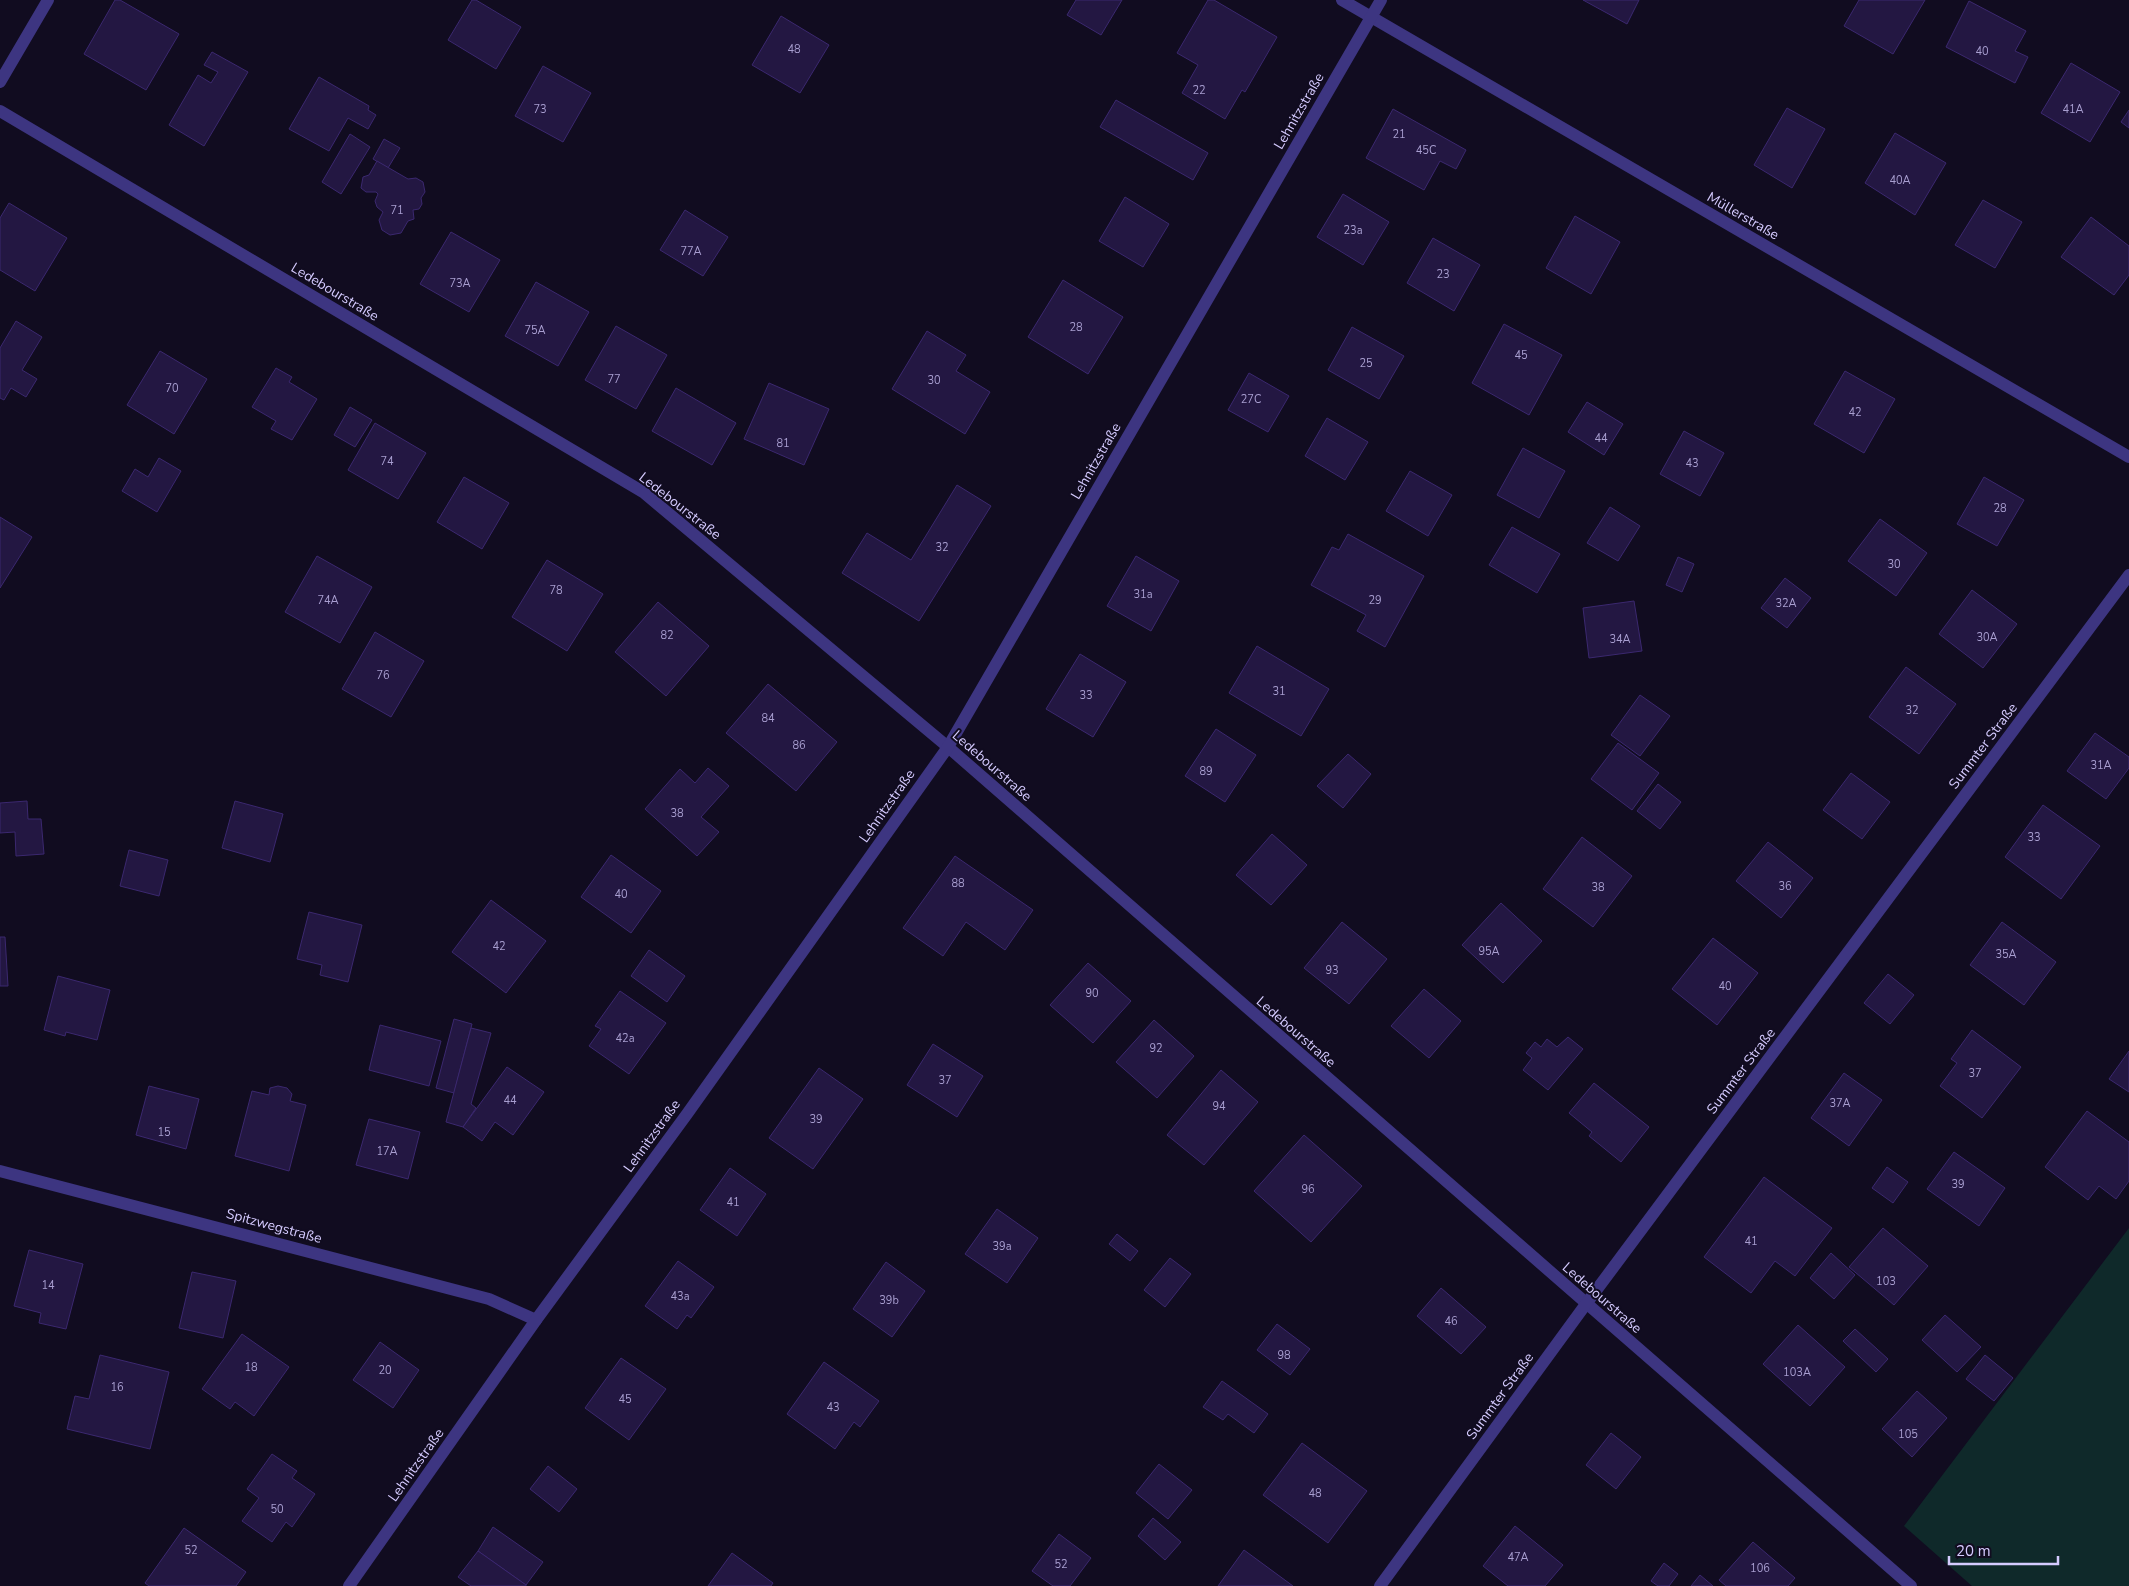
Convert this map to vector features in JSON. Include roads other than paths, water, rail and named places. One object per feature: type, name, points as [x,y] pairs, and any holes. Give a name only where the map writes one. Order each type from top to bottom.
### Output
[{"type":"street","points":[[0,82],[48,0]]},
{"type":"street","name":"Müllerstraße","points":[[1342,0],[2129,457]]},
{"type":"street","name":"Lehnitzstraße","points":[[349,1586],[536,1320],[687,1114],[948,747],[1382,0]]},
{"type":"street","name":"Ledebourstraße","points":[[0,111],[643,492],[948,747],[1911,1586]]},
{"type":"street","name":"Summter Straße","points":[[1380,1586],[1586,1304],[2129,575]]},
{"type":"street","name":"Spitzwegstraße","points":[[0,1171],[489,1299],[536,1320]]}]
